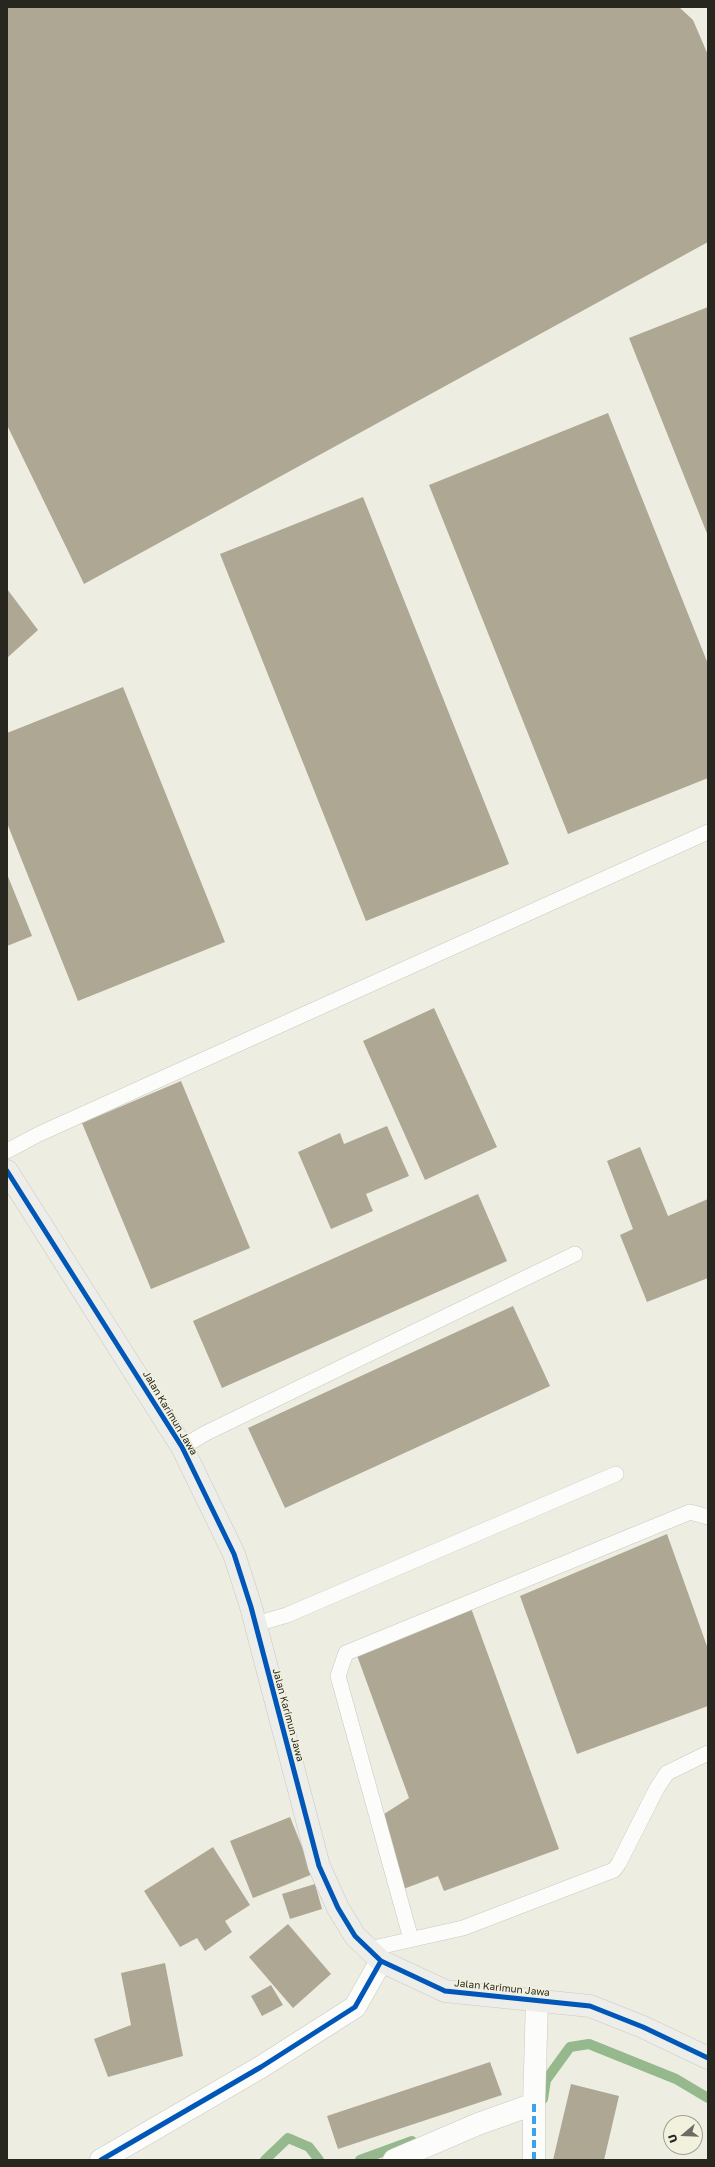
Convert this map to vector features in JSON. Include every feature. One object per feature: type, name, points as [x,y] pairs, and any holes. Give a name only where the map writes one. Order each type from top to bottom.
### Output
[{"type":"street","name":"Jalan Karimun Jawa","points":[[7,1171],[182,1447],[234,1554],[256,1624],[319,1866],[338,1908],[355,1936],[375,1955],[445,1991],[590,2006],[643,2027],[708,2058]]},
{"type":"street","points":[[102,2160],[261,2067],[355,2007],[375,1955]]},
{"type":"street","points":[[534,2160],[534,2104],[538,2000]]},
{"type":"street","points":[[394,2160],[478,2124],[534,2104]]},
{"type":"lane","points":[[7,1151],[46,1130],[708,832]]},
{"type":"lane","points":[[182,1447],[206,1433],[575,1254]]},
{"type":"lane","points":[[256,1624],[287,1615],[616,1474]]},
{"type":"lane","points":[[411,1939],[338,1676],[346,1653],[690,1512],[708,1517]]},
{"type":"lane","points":[[375,1955],[411,1939],[463,1928],[614,1870],[620,1863],[657,1788],[668,1773],[708,1753]]},
{"type":"building","points":[[7,7],[679,7],[693,20],[708,55],[708,242],[84,584],[7,425]]},
{"type":"building","points":[[708,307],[708,536],[629,338]]},
{"type":"building","points":[[608,413],[708,664],[708,778],[568,834],[429,485]]},
{"type":"building","points":[[363,497],[509,864],[366,921],[220,554]]},
{"type":"building","points":[[7,589],[38,630],[7,658]]},
{"type":"building","points":[[123,687],[225,942],[78,1001],[7,823],[7,733]]},
{"type":"building","points":[[7,874],[32,936],[7,946]]},
{"type":"building","points":[[434,1008],[497,1147],[425,1180],[363,1041]]},
{"type":"building","points":[[181,1081],[250,1248],[151,1289],[82,1123]]},
{"type":"building","points":[[387,1126],[409,1176],[366,1194],[373,1211],[331,1229],[298,1152],[340,1133],[344,1144]]},
{"type":"building","points":[[640,1147],[668,1216],[708,1199],[708,1278],[647,1302],[620,1235],[633,1229],[607,1161]]},
{"type":"building","points":[[478,1194],[507,1261],[222,1388],[193,1321]]},
{"type":"building","points":[[513,1306],[550,1386],[285,1508],[248,1428]]},
{"type":"building","points":[[667,1534],[708,1649],[708,1706],[577,1754],[520,1596]]},
{"type":"building","points":[[471,1608],[559,1849],[444,1891],[438,1876],[398,1891],[381,1816],[409,1798],[355,1650]]},
{"type":"building","points":[[290,1817],[313,1874],[253,1898],[230,1841]]},
{"type":"building","points":[[213,1847],[250,1905],[225,1921],[232,1932],[205,1951],[197,1938],[180,1947],[144,1891]]},
{"type":"building","points":[[315,1884],[322,1909],[290,1919],[282,1894]]},
{"type":"building","points":[[288,1924],[331,1974],[293,2008],[249,1957]]},
{"type":"building","points":[[165,1963],[183,2056],[108,2077],[94,2039],[131,2025],[121,1973]]},
{"type":"building","points":[[271,1985],[283,2005],[262,2016],[251,1996]]},
{"type":"building","points":[[490,2062],[502,2095],[338,2149],[327,2116]]},
{"type":"building","points":[[571,2084],[619,2096],[604,2160],[553,2160]]},
{"type":"waterway","points":[[543,2099],[546,2080],[570,2047],[589,2044],[676,2079],[708,2098]]},
{"type":"waterway","points":[[265,2160],[288,2138],[309,2147],[319,2160]]},
{"type":"waterway","points":[[360,2160],[412,2141]]},
{"type":"marked path","points":[[534,2104],[534,2160]]},
{"type":"cycle path","points":[[7,1171],[182,1447],[234,1554],[251,1607],[319,1866],[338,1908],[355,1936],[381,1961],[445,1991],[590,2006],[643,2027],[708,2058]]},
{"type":"cycle path","points":[[101,2160],[261,2067],[355,2007],[381,1961]]}]
